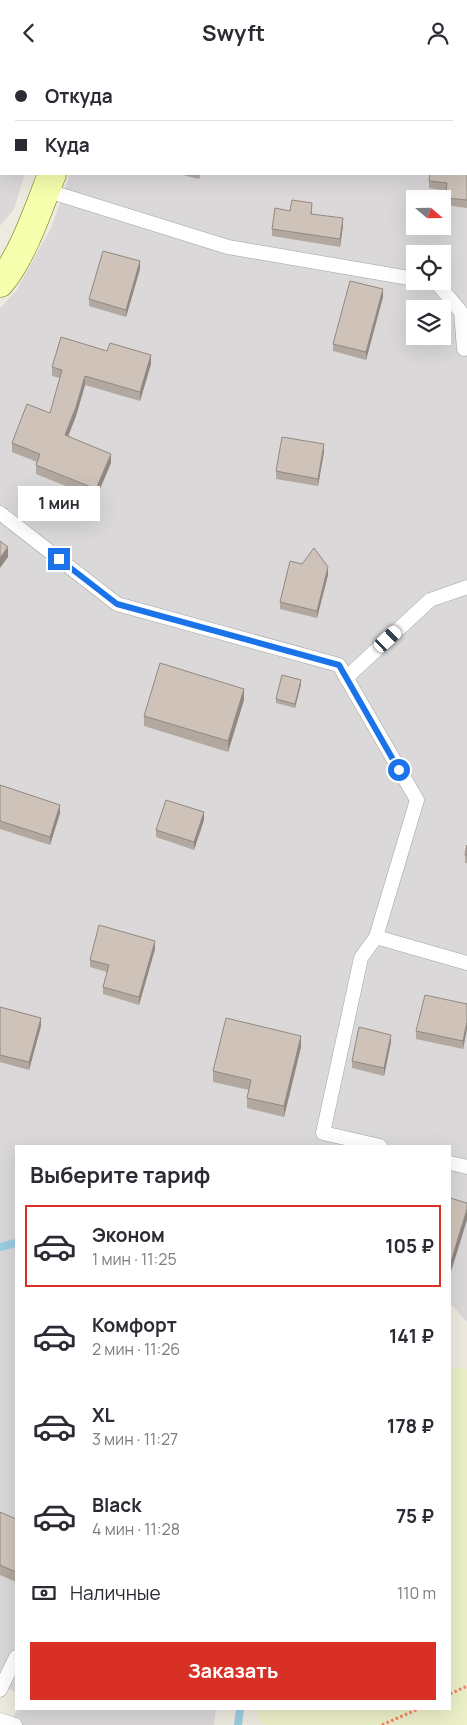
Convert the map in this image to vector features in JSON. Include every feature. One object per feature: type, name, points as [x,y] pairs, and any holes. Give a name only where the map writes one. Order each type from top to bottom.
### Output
[{"type":"street","points":[[0,283],[10,272],[49,182]]},
{"type":"lane","points":[[49,182],[228,247],[406,277]]},
{"type":"lane","points":[[442,290],[461,312],[464,349]]},
{"type":"lane","points":[[0,513],[117,604],[339,665],[417,800],[376,937],[361,958],[323,1133],[376,1145]]},
{"type":"lane","points":[[346,678],[430,600],[467,587]]},
{"type":"lane","points":[[376,937],[467,963]]},
{"type":"lane","points":[[451,1163],[467,1167]]},
{"type":"lane","points":[[0,1691],[15,1659]]},
{"type":"lane","points":[[0,1720],[15,1725]]},
{"type":"path","points":[[451,1694],[467,1686]]},
{"type":"path","points":[[382,1725],[416,1710]]},
{"type":"shaded area","points":[[0,175],[25,175],[14,209],[0,226]]},
{"type":"shaded area","points":[[70,175],[467,175],[467,1322],[451,1306],[451,1145],[15,1145],[15,1692],[0,1683],[0,308],[16,291],[51,228]]},
{"type":"shaded area","points":[[17,1710],[216,1710],[214,1725],[7,1725]]},
{"type":"green space","points":[[451,1367],[467,1369],[467,1725],[266,1725],[257,1718],[259,1710],[451,1710]]},
{"type":"building","points":[[430,175],[467,175],[467,200],[451,199],[451,190],[446,190],[447,183],[429,181]]},
{"type":"building","points":[[292,200],[312,203],[311,214],[343,218],[340,239],[272,229],[275,208],[290,211]]},
{"type":"building","points":[[103,251],[140,261],[126,310],[89,299]]},
{"type":"building","points":[[350,281],[383,289],[366,352],[333,344]]},
{"type":"building","points":[[61,337],[107,351],[110,343],[151,355],[140,392],[85,376],[65,435],[111,454],[96,489],[36,465],[40,454],[12,443],[27,404],[50,413],[62,370],[52,367]]},
{"type":"building","points":[[282,437],[324,444],[318,479],[276,471]]},
{"type":"building","points":[[0,541],[8,547],[0,558]]},
{"type":"building","points":[[314,548],[328,567],[317,611],[280,602],[290,561],[302,564]]},
{"type":"building","points":[[160,663],[244,689],[228,741],[144,716]]},
{"type":"building","points":[[282,675],[301,680],[295,704],[276,699]]},
{"type":"building","points":[[0,785],[60,805],[50,837],[0,821]]},
{"type":"building","points":[[166,800],[204,812],[194,842],[156,830]]},
{"type":"building","points":[[99,925],[155,941],[139,997],[103,987],[109,965],[90,960]]},
{"type":"building","points":[[425,995],[467,1004],[467,1022],[463,1041],[416,1031]]},
{"type":"building","points":[[0,1007],[41,1018],[29,1062],[0,1055]]},
{"type":"building","points":[[226,1018],[301,1036],[284,1106],[247,1098],[251,1080],[213,1071]]},
{"type":"building","points":[[359,1027],[391,1035],[384,1068],[352,1061]]},
{"type":"building","points":[[451,1198],[467,1203],[467,1209],[451,1262]]},
{"type":"building","points":[[0,1512],[15,1519],[15,1572],[0,1565]]},
{"type":"waterway","points":[[0,1247],[15,1243]]},
{"type":"waterway","points":[[238,1725],[240,1710]]},
{"type":"route","points":[[59,559],[117,604],[339,665],[399,770]]}]
